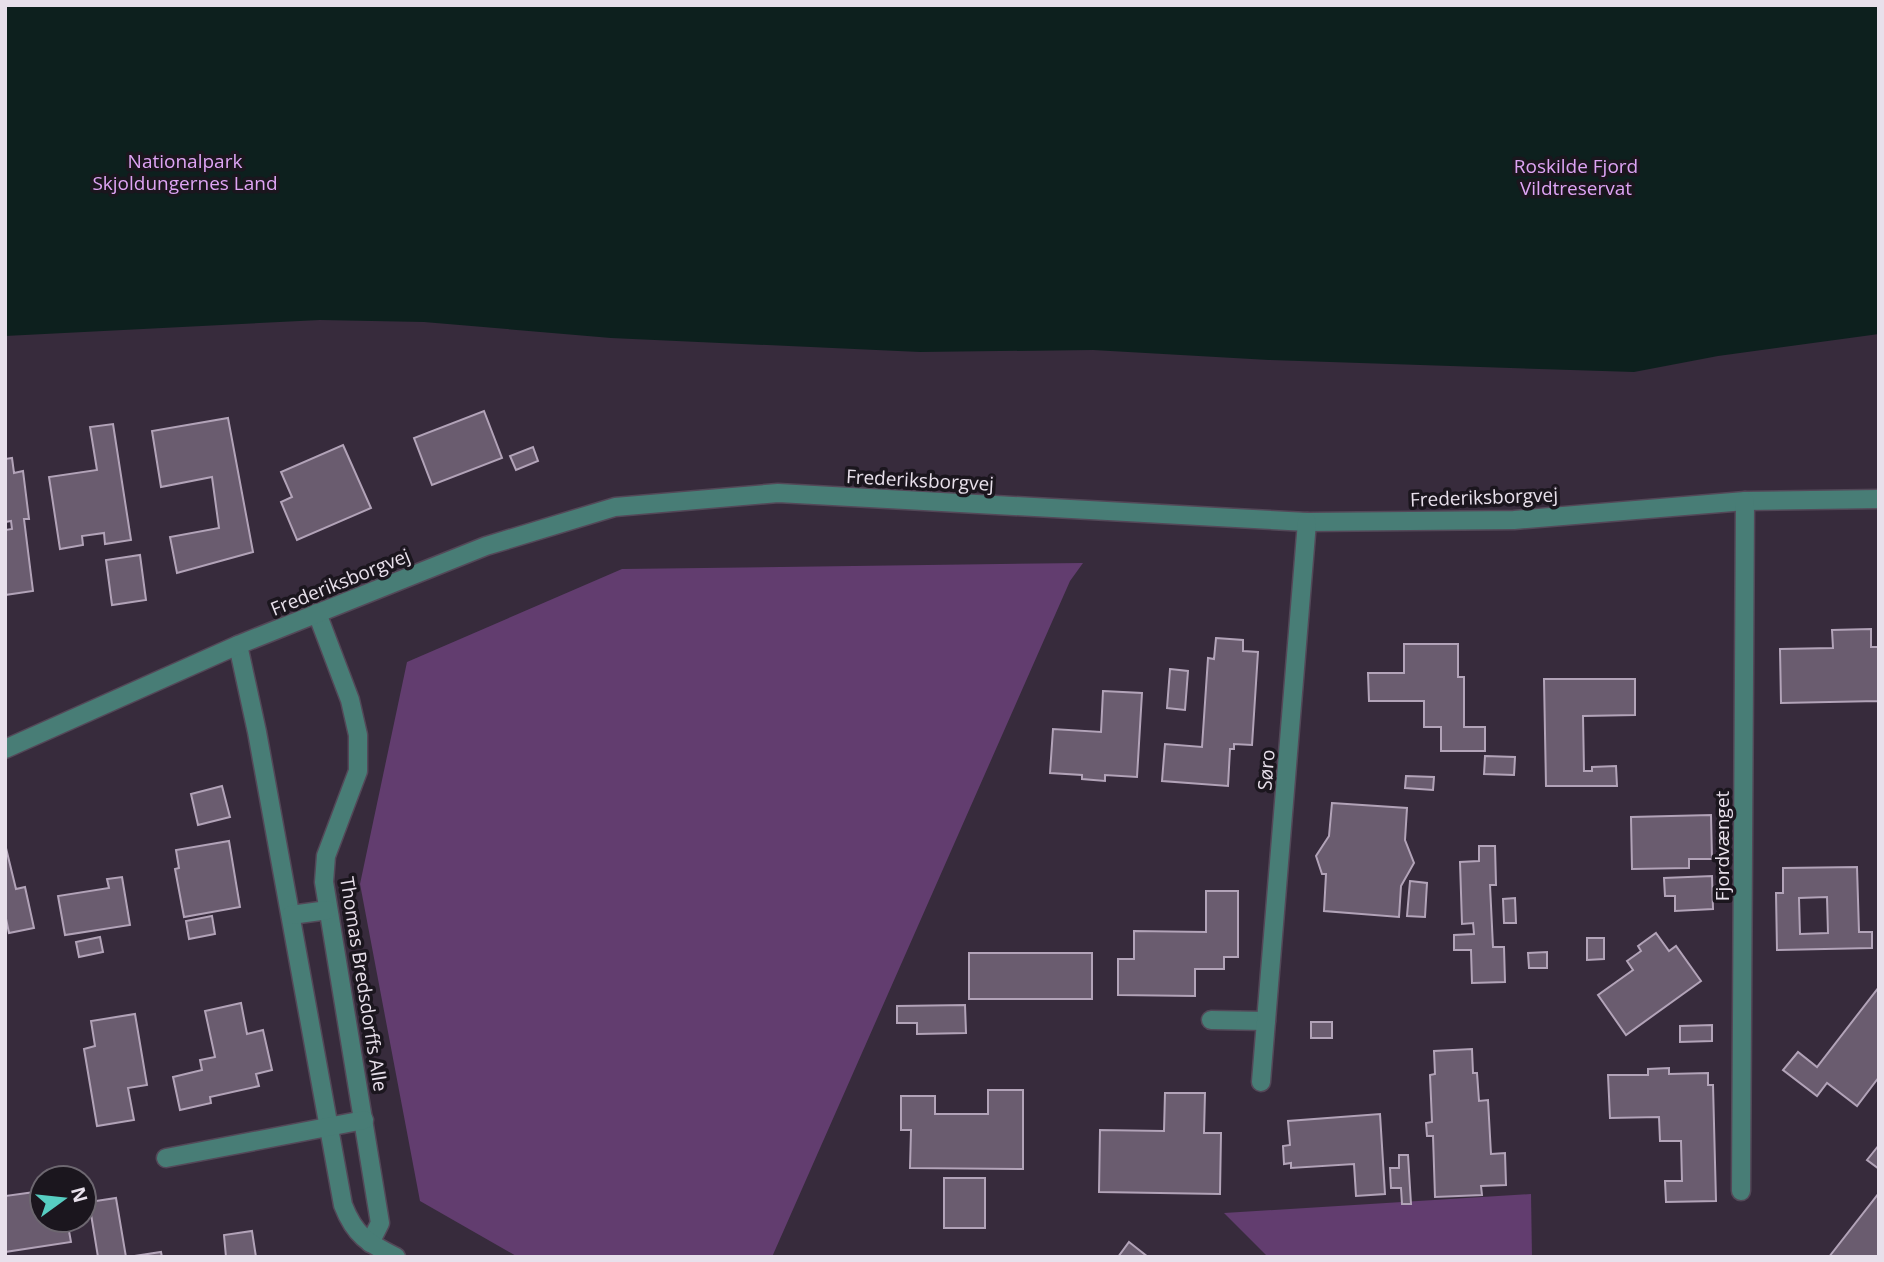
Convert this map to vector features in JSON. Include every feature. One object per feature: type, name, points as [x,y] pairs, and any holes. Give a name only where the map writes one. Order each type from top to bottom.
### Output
[{"type":"street","name":"Frederiksborgvej","points":[[5,748],[238,645],[485,546],[615,507],[778,493],[1307,522],[1514,520],[1745,501],[1879,499]]},
{"type":"street","name":"Fjordvænget","points":[[1741,1191],[1745,501]]},
{"type":"street","name":"Søro","points":[[1261,1082],[1307,522]]},
{"type":"street","name":"Thomas Bredsdorffs Alle","points":[[317,614],[349,700],[358,735],[358,771],[326,856],[324,882],[380,1223],[370,1244]]},
{"type":"street","points":[[238,645],[292,915],[343,1205],[350,1222],[370,1244],[396,1257]]},
{"type":"street","points":[[292,915],[328,910]]},
{"type":"street","points":[[1211,1020],[1266,1021]]},
{"type":"street","points":[[166,1157],[364,1120]]},
{"type":"shaded area","name":"Nationalpark Skjoldungernes Land","points":[[5,5],[1879,5],[1879,334],[1718,356],[1634,372],[1269,360],[1093,350],[920,352],[611,338],[424,322],[320,320],[5,336]]},
{"type":"shaded area","points":[[1083,563],[1070,581],[772,1257],[518,1257],[420,1201],[360,884],[407,662],[622,569]]},
{"type":"shaded area","points":[[1531,1194],[1532,1257],[1268,1257],[1224,1213]]},
{"type":"building","points":[[484,411],[502,458],[432,485],[414,438]]},
{"type":"building","points":[[228,418],[253,552],[177,573],[170,537],[219,528],[212,477],[161,487],[152,431]]},
{"type":"building","points":[[113,424],[131,540],[105,544],[104,533],[82,536],[83,545],[60,549],[49,477],[97,470],[90,427]]},
{"type":"building","points":[[343,445],[371,508],[297,540],[281,502],[292,497],[281,472]]},
{"type":"building","points":[[533,447],[538,461],[516,470],[510,456]]},
{"type":"building","points":[[12,458],[14,473],[23,471],[29,519],[24,519],[33,591],[5,595],[5,530],[12,529],[11,521],[5,522],[5,459]]},
{"type":"building","points":[[140,555],[146,600],[112,605],[106,560]]},
{"type":"building","points":[[1871,629],[1871,647],[1879,647],[1879,730],[1878,701],[1781,703],[1780,649],[1833,648],[1832,630]]},
{"type":"building","points":[[1216,638],[1243,640],[1243,651],[1258,652],[1252,745],[1234,744],[1234,749],[1230,749],[1228,786],[1162,781],[1165,744],[1202,747],[1208,658],[1214,659]]},
{"type":"building","points":[[1404,644],[1458,644],[1458,677],[1464,677],[1464,727],[1485,727],[1485,751],[1441,751],[1441,727],[1424,727],[1424,701],[1369,701],[1368,673],[1404,673]]},
{"type":"building","points":[[1170,669],[1188,671],[1185,710],[1167,708]]},
{"type":"building","points":[[1544,679],[1635,679],[1635,715],[1583,716],[1584,771],[1592,771],[1592,767],[1616,766],[1617,786],[1546,786]]},
{"type":"building","points":[[1103,691],[1142,693],[1137,777],[1105,775],[1105,781],[1082,779],[1082,775],[1050,773],[1053,729],[1101,732]]},
{"type":"building","points":[[1485,756],[1515,757],[1514,775],[1484,774]]},
{"type":"building","points":[[1406,776],[1434,777],[1433,790],[1405,788]]},
{"type":"building","points":[[222,786],[230,817],[198,825],[191,794]]},
{"type":"building","points":[[1332,803],[1407,808],[1405,840],[1414,863],[1401,886],[1399,917],[1324,911],[1326,874],[1322,874],[1316,856],[1329,836]]},
{"type":"building","points":[[1711,815],[1712,859],[1689,859],[1689,868],[1632,869],[1631,817]]},
{"type":"building","points":[[229,841],[240,907],[184,917],[175,869],[179,868],[176,850]]},
{"type":"building","points":[[5,844],[16,889],[25,887],[34,928],[9,933],[5,914]]},
{"type":"building","points":[[1479,846],[1495,846],[1496,885],[1490,885],[1493,947],[1504,947],[1505,982],[1472,983],[1471,950],[1454,950],[1454,935],[1474,934],[1473,923],[1462,924],[1460,862],[1479,861]]},
{"type":"building","points":[[1857,867],[1859,932],[1872,932],[1872,948],[1777,950],[1776,893],[1783,893],[1783,868]],"holes":[[[1827,897],[1828,933],[1800,934],[1799,898]]]},
{"type":"building","points":[[1712,876],[1713,909],[1675,911],[1675,896],[1665,896],[1664,878]]},
{"type":"building","points":[[122,877],[130,925],[65,935],[58,896],[109,888],[107,879]]},
{"type":"building","points":[[1410,881],[1427,883],[1425,917],[1407,916]]},
{"type":"building","points":[[1206,891],[1238,891],[1238,957],[1224,957],[1224,969],[1195,969],[1195,996],[1118,995],[1118,959],[1134,959],[1134,931],[1206,932]]},
{"type":"building","points":[[1515,898],[1516,923],[1504,923],[1503,899]]},
{"type":"building","points":[[212,916],[215,934],[189,939],[186,921]]},
{"type":"building","points":[[1656,933],[1669,951],[1676,946],[1701,981],[1626,1035],[1598,995],[1633,970],[1627,961],[1641,951],[1638,946]]},
{"type":"building","points":[[100,937],[103,952],[79,957],[76,942]]},
{"type":"building","points":[[1587,938],[1604,938],[1604,959],[1587,960]]},
{"type":"building","points":[[1547,952],[1547,968],[1529,968],[1528,953]]},
{"type":"building","points":[[969,953],[1092,953],[1092,999],[969,999]]},
{"type":"building","points":[[1879,987],[1879,1077],[1857,1106],[1827,1083],[1817,1096],[1783,1070],[1798,1052],[1817,1067]]},
{"type":"building","points":[[241,1003],[247,1034],[263,1030],[272,1070],[256,1074],[259,1086],[210,1097],[211,1103],[180,1110],[173,1077],[202,1070],[200,1060],[215,1057],[205,1011]]},
{"type":"building","points":[[965,1005],[966,1033],[917,1034],[917,1023],[897,1023],[897,1006]]},
{"type":"building","points":[[135,1014],[147,1085],[128,1088],[134,1120],[97,1126],[84,1049],[95,1046],[91,1021]]},
{"type":"building","points":[[1311,1022],[1332,1022],[1332,1038],[1311,1038]]},
{"type":"building","points":[[1712,1025],[1712,1041],[1680,1042],[1680,1026]]},
{"type":"building","points":[[1472,1049],[1473,1073],[1477,1073],[1479,1101],[1488,1100],[1491,1154],[1505,1153],[1506,1185],[1481,1186],[1482,1195],[1435,1197],[1433,1136],[1427,1136],[1426,1123],[1432,1122],[1430,1075],[1435,1074],[1434,1051]]},
{"type":"building","points":[[1669,1068],[1669,1074],[1708,1073],[1708,1085],[1713,1085],[1716,1201],[1666,1202],[1665,1181],[1682,1181],[1681,1141],[1660,1141],[1659,1117],[1610,1118],[1608,1075],[1648,1075],[1648,1069]]},
{"type":"building","points":[[988,1090],[1023,1090],[1023,1169],[910,1168],[911,1130],[901,1130],[901,1096],[935,1096],[935,1114],[988,1114]]},
{"type":"building","points":[[1165,1093],[1205,1093],[1204,1133],[1221,1133],[1220,1194],[1099,1192],[1100,1130],[1164,1131]]},
{"type":"building","points":[[1380,1114],[1385,1194],[1356,1196],[1354,1164],[1291,1168],[1291,1163],[1284,1164],[1283,1146],[1290,1145],[1288,1121]]},
{"type":"building","points":[[1879,1145],[1879,1169],[1867,1160]]},
{"type":"building","points":[[1399,1155],[1408,1155],[1411,1204],[1402,1204],[1401,1188],[1391,1188],[1390,1168],[1399,1168]]},
{"type":"building","points":[[944,1178],[985,1178],[985,1228],[944,1228]]},
{"type":"building","points":[[28,1193],[28,1234],[70,1234],[71,1242],[5,1252],[5,1196]]},
{"type":"building","points":[[1879,1193],[1879,1257],[1829,1257]]},
{"type":"building","points":[[116,1198],[126,1257],[98,1257],[94,1234],[98,1234],[98,1201]]},
{"type":"building","points":[[252,1231],[256,1257],[226,1257],[224,1235]]},
{"type":"building","points":[[1129,1242],[1148,1257],[1118,1257]]},
{"type":"building","points":[[161,1252],[162,1257],[128,1257]]},
{"type":"park label","name":"Roskilde Fjord Vildtreservat","points":[[1576,177]]}]
